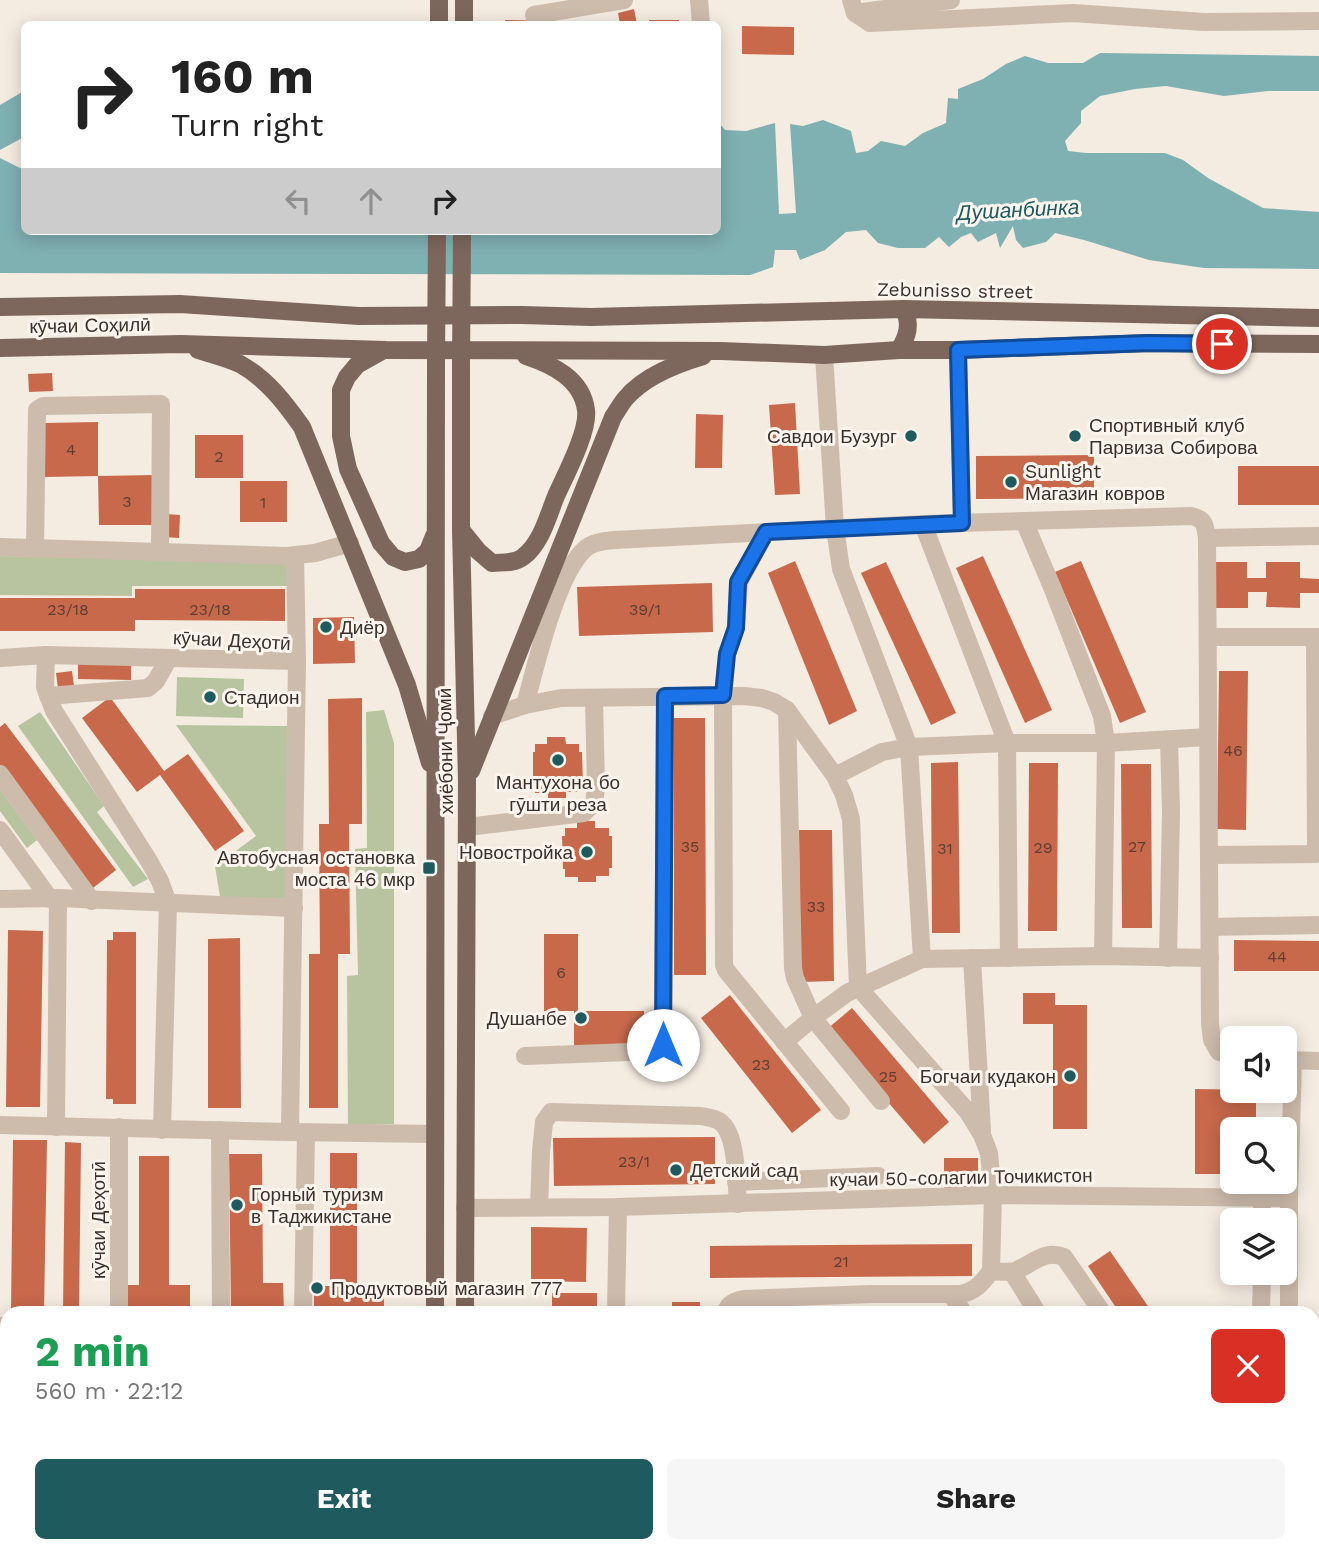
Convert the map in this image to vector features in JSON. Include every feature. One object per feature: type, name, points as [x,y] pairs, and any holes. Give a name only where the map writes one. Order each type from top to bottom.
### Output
[{"type":"main road","points":[[439,0],[439,21]]},
{"type":"main road","points":[[464,0],[464,21]]},
{"type":"main road","name":"хиёбони Ҷомӣ","points":[[435,1306],[437,235]]},
{"type":"main road","name":"хиёбони Ҷомӣ","points":[[462,235],[461,530],[467,781],[465,1306]]},
{"type":"main road","name":"Zebunisso street","points":[[0,307],[180,304],[359,316],[592,317],[904,309],[1319,318]]},
{"type":"main road","points":[[899,350],[909,328],[904,309]]},
{"type":"main road","name":"кӯчаи Соҳилӣ","points":[[0,348],[181,344],[386,350],[721,351],[824,355],[899,350],[1149,343],[1319,344]]},
{"type":"main road","points":[[181,344],[239,364],[281,397],[302,427],[407,685],[435,781]]},
{"type":"main road","points":[[386,350],[357,365],[341,390],[341,436],[348,469],[381,543],[393,557],[405,562],[419,559],[428,551],[436,531]]},
{"type":"main road","points":[[461,530],[492,563],[512,562],[523,557],[537,541],[581,438],[587,412],[582,395],[570,378],[549,363],[508,350]]},
{"type":"main road","points":[[467,781],[613,417],[626,398],[648,379],[688,360],[721,351]]},
{"type":"street","points":[[534,15],[624,0]]},
{"type":"street","points":[[699,0],[701,21]]},
{"type":"street","points":[[853,6],[951,0]]},
{"type":"street","points":[[853,6],[870,23],[1073,13],[1204,22],[1319,22]]},
{"type":"street","points":[[958,350],[962,523]]},
{"type":"street","points":[[824,355],[835,528],[841,569],[909,747],[922,959]]},
{"type":"street","points":[[35,549],[37,410],[43,407],[161,404],[160,552]]},
{"type":"street","points":[[525,705],[562,584],[575,561],[588,546],[602,542],[923,524],[1191,516],[1203,521],[1207,538],[1210,1023],[1212,1040],[1220,1052]]},
{"type":"street","points":[[1024,521],[1102,716],[1105,743],[1102,956]]},
{"type":"street","points":[[923,524],[1007,743],[1009,958]]},
{"type":"street","points":[[766,532],[738,582],[736,628],[727,654],[723,695],[724,965],[841,1111]]},
{"type":"street","points":[[1207,538],[1319,536]]},
{"type":"street","points":[[0,547],[287,556],[315,553],[350,543]]},
{"type":"street","points":[[295,555],[297,661]]},
{"type":"street","points":[[1208,637],[1317,637],[1317,854],[1210,855]]},
{"type":"street","points":[[46,655],[45,687],[54,711],[149,861],[168,903],[162,1129]]},
{"type":"street","name":"кӯчаи Деҳотӣ","points":[[0,658],[46,655],[297,661],[294,908],[303,1306]]},
{"type":"street","points":[[48,696],[148,688],[156,681],[169,658]]},
{"type":"street","points":[[492,716],[525,705],[561,698],[723,695],[762,698],[787,710],[835,776],[851,820],[858,987],[968,1112],[982,1135],[989,1153],[993,1195],[991,1271],[979,1286],[970,1292],[951,1294],[744,1299],[729,1306]]},
{"type":"street","points":[[526,1056],[656,1051],[663,1045],[665,696]]},
{"type":"street","points":[[467,827],[584,813],[594,803],[594,698]]},
{"type":"street","points":[[787,710],[795,978],[813,1018],[881,1101]]},
{"type":"street","points":[[835,776],[883,752],[909,747],[1105,743],[1208,737]]},
{"type":"street","points":[[1168,958],[1171,811],[1169,740]]},
{"type":"street","points":[[0,774],[92,901]]},
{"type":"street","points":[[0,830],[54,899],[56,1127]]},
{"type":"street","points":[[0,900],[54,899],[294,908]]},
{"type":"street","points":[[1210,927],[1319,925]]},
{"type":"street","points":[[785,1042],[847,993],[922,959],[1102,956],[1210,958]]},
{"type":"street","points":[[972,958],[982,1135]]},
{"type":"street","points":[[1297,1060],[1319,1060]]},
{"type":"street","points":[[1289,1103],[1289,1306]]},
{"type":"street","points":[[539,1208],[544,1122],[551,1112],[701,1116],[719,1120],[732,1142],[738,1204]]},
{"type":"street","points":[[0,1125],[435,1134]]},
{"type":"street","name":"кӯчаи Деҳотӣ","points":[[119,1127],[119,1306]]},
{"type":"street","points":[[220,1130],[221,1306]]},
{"type":"street","points":[[736,1182],[877,1176]]},
{"type":"street","name":"кучаи 50-солагии Точикистон","points":[[466,1208],[618,1208],[993,1195],[1289,1198]]},
{"type":"street","points":[[1262,1198],[1262,1208]]},
{"type":"street","points":[[616,1306],[618,1208]]},
{"type":"street","points":[[991,1271],[1012,1272],[1048,1254],[1061,1255],[1098,1306]]},
{"type":"street","points":[[1012,1272],[1033,1306]]},
{"type":"street","points":[[1261,1306],[1262,1285]]},
{"type":"street","points":[[951,1294],[959,1306]]},
{"type":"green space","points":[[0,556],[287,562],[288,586],[132,586],[132,596],[0,595]]},
{"type":"green space","name":"Стадион","points":[[177,677],[244,679],[243,718],[176,716]]},
{"type":"green space","points":[[384,710],[394,743],[394,1124],[348,1125],[347,976],[358,975],[355,849],[367,848],[366,712]]},
{"type":"green space","points":[[40,712],[104,806],[97,812],[148,879],[133,887],[18,726]]},
{"type":"green space","points":[[176,725],[287,726],[288,899],[220,897],[215,866],[256,836]]},
{"type":"green space","points":[[0,789],[37,840],[27,848],[0,811]]},
{"type":"water","name":"Душанбинка","points":[[1100,53],[1319,56],[1319,91],[1268,91],[1224,96],[1166,86],[1135,89],[1100,96],[1081,111],[1081,123],[1065,141],[1068,151],[1165,153],[1183,160],[1208,178],[1263,208],[1319,212],[1319,269],[1204,268],[1149,260],[1055,233],[1046,242],[1023,248],[1016,240],[1013,226],[1000,248],[996,233],[978,242],[971,233],[949,247],[939,237],[925,248],[898,248],[878,243],[866,230],[846,232],[825,250],[800,260],[796,250],[775,250],[773,267],[750,275],[0,273],[0,158],[21,168],[21,235],[721,235],[721,125],[725,130],[746,131],[775,123],[779,214],[796,213],[790,124],[803,126],[823,120],[851,131],[856,153],[868,151],[881,141],[905,146],[923,133],[946,123],[948,98],[958,99],[958,89],[983,79],[1006,64],[1025,56],[1048,63],[1083,63]]},
{"type":"water","points":[[21,93],[21,139],[0,150],[0,105]]},
{"type":"building","points":[[634,9],[636,21],[619,21],[618,13]]},
{"type":"building","points":[[742,26],[794,27],[794,55],[742,54]]},
{"type":"building","points":[[52,373],[53,391],[29,392],[28,374]]},
{"type":"building","points":[[795,403],[800,494],[775,495],[769,405]]},
{"type":"building","points":[[696,414],[723,415],[722,468],[695,468]]},
{"type":"building","points":[[98,422],[98,476],[45,477],[44,423]]},
{"type":"building","points":[[195,435],[243,435],[243,478],[195,478]]},
{"type":"building","points":[[1094,455],[1094,498],[976,499],[976,456]]},
{"type":"building","points":[[1238,466],[1319,466],[1319,505],[1238,505]]},
{"type":"building","points":[[155,475],[156,525],[99,525],[98,476]]},
{"type":"building","points":[[240,481],[287,481],[287,522],[240,522]]},
{"type":"building","points":[[165,514],[180,515],[179,538],[164,537]]},
{"type":"building","points":[[983,556],[1052,710],[1025,723],[956,568]]},
{"type":"building","points":[[795,561],[857,711],[829,725],[768,573]]},
{"type":"building","points":[[1081,561],[1146,712],[1120,723],[1055,572]]},
{"type":"building","points":[[886,562],[956,713],[931,725],[861,573]]},
{"type":"building","points":[[1215,562],[1247,562],[1247,578],[1266,578],[1266,562],[1300,562],[1300,578],[1319,579],[1319,593],[1300,593],[1300,608],[1266,607],[1267,592],[1248,592],[1248,608],[1215,608]]},
{"type":"building","points":[[712,583],[713,632],[579,636],[577,587]]},
{"type":"building","points":[[135,589],[285,589],[285,621],[135,620],[135,631],[0,631],[0,598],[135,598]]},
{"type":"building","points":[[354,617],[355,663],[313,664],[313,618]]},
{"type":"building","points":[[78,661],[131,662],[131,680],[78,679]]},
{"type":"building","points":[[72,671],[74,686],[58,688],[56,673]]},
{"type":"building","points":[[1219,671],[1248,671],[1246,830],[1217,829]]},
{"type":"building","points":[[110,697],[164,771],[188,754],[244,831],[215,851],[160,775],[137,792],[82,718]]},
{"type":"building","points":[[362,698],[362,824],[349,824],[350,954],[338,954],[338,1108],[309,1108],[309,954],[320,954],[319,824],[329,824],[328,699]]},
{"type":"building","points":[[674,718],[705,718],[706,975],[674,975]]},
{"type":"building","points":[[5,723],[116,870],[93,888],[0,765],[0,727]]},
{"type":"building","points":[[547,737],[565,737],[566,744],[579,744],[579,752],[582,752],[583,784],[579,784],[579,792],[566,792],[566,798],[548,798],[548,793],[535,793],[533,752],[535,744],[547,744]]},
{"type":"building","points":[[958,762],[960,933],[932,933],[931,763]]},
{"type":"building","points":[[1029,763],[1058,763],[1057,931],[1028,931]]},
{"type":"building","points":[[1121,764],[1151,764],[1152,928],[1122,928]]},
{"type":"building","name":"Новостройка","points":[[577,821],[595,821],[595,828],[609,828],[609,836],[612,836],[612,868],[609,868],[609,876],[596,876],[596,882],[578,882],[578,877],[565,877],[562,836],[565,836],[565,828],[577,828]]},
{"type":"building","points":[[799,830],[832,830],[834,981],[801,982]]},
{"type":"building","points":[[8,930],[43,931],[40,1107],[6,1107]]},
{"type":"building","points":[[113,932],[136,932],[136,1104],[113,1104],[113,1099],[106,1099],[107,940],[113,940]]},
{"type":"building","points":[[544,934],[578,934],[578,1011],[644,1011],[644,1051],[574,1051],[574,1011],[544,1011]]},
{"type":"building","points":[[240,938],[241,1108],[208,1108],[208,939]]},
{"type":"building","points":[[1234,940],[1319,941],[1319,971],[1234,971]]},
{"type":"building","name":"Богчаи кудакон","points":[[1023,993],[1055,993],[1055,1005],[1087,1005],[1087,1129],[1053,1129],[1053,1024],[1023,1024]]},
{"type":"building","points":[[730,995],[821,1110],[792,1133],[701,1018]]},
{"type":"building","points":[[852,1008],[949,1122],[924,1144],[826,1030]]},
{"type":"building","points":[[1195,1089],[1220,1089],[1220,1103],[1256,1103],[1256,1117],[1220,1117],[1220,1174],[1195,1174]]},
{"type":"building","points":[[715,1137],[715,1184],[554,1186],[553,1138]]},
{"type":"building","points":[[13,1140],[47,1140],[44,1306],[11,1306]]},
{"type":"building","points":[[65,1142],[81,1143],[79,1306],[63,1306]]},
{"type":"building","points":[[330,1153],[357,1153],[357,1286],[384,1286],[384,1306],[314,1306],[314,1286],[330,1286]]},
{"type":"building","points":[[229,1154],[262,1154],[263,1283],[283,1283],[284,1306],[231,1306]]},
{"type":"building","points":[[139,1156],[169,1156],[169,1285],[190,1285],[190,1306],[124,1306],[124,1285],[139,1285]]},
{"type":"building","points":[[944,1158],[978,1158],[978,1188],[944,1188]]},
{"type":"building","points":[[531,1227],[587,1228],[586,1282],[531,1281]]},
{"type":"building","points":[[972,1244],[972,1276],[710,1278],[710,1246]]},
{"type":"building","points":[[1110,1251],[1148,1306],[1115,1306],[1088,1266]]},
{"type":"building","points":[[552,1293],[597,1293],[597,1306],[552,1306]]},
{"type":"building","points":[[672,1302],[700,1302],[700,1306],[672,1306]]},
{"type":"place","name":"Савдои Бузург","points":[[911,436]]},
{"type":"place","name":"Спортивный клуб Парвиза Собирова","points":[[1075,436]]},
{"type":"place","name":"Sunlight Магазин ковров","points":[[1011,482]]},
{"type":"place","name":"Диёр","points":[[326,627]]},
{"type":"place","name":"Стадион","points":[[210,697]]},
{"type":"place","name":"Мантухона бо гӯшти реза","points":[[558,760]]},
{"type":"place","name":"Новостройка","points":[[587,852]]},
{"type":"place","name":"Автобусная остановка моста 46 мкр","points":[[429,868]]},
{"type":"place","name":"Душанбе","points":[[581,1018]]},
{"type":"place","name":"Богчаи кудакон","points":[[1070,1076]]},
{"type":"place","name":"Детский сад","points":[[676,1170]]},
{"type":"place","name":"Горный туризм в Таджикистане","points":[[237,1205]]},
{"type":"place","name":"Продуктовый магазин 777","points":[[317,1288]]},
{"type":"route","points":[[663,1045],[665,696],[723,695],[727,654],[736,628],[738,582],[766,532],[962,523],[958,350],[1149,343],[1222,344]]}]
